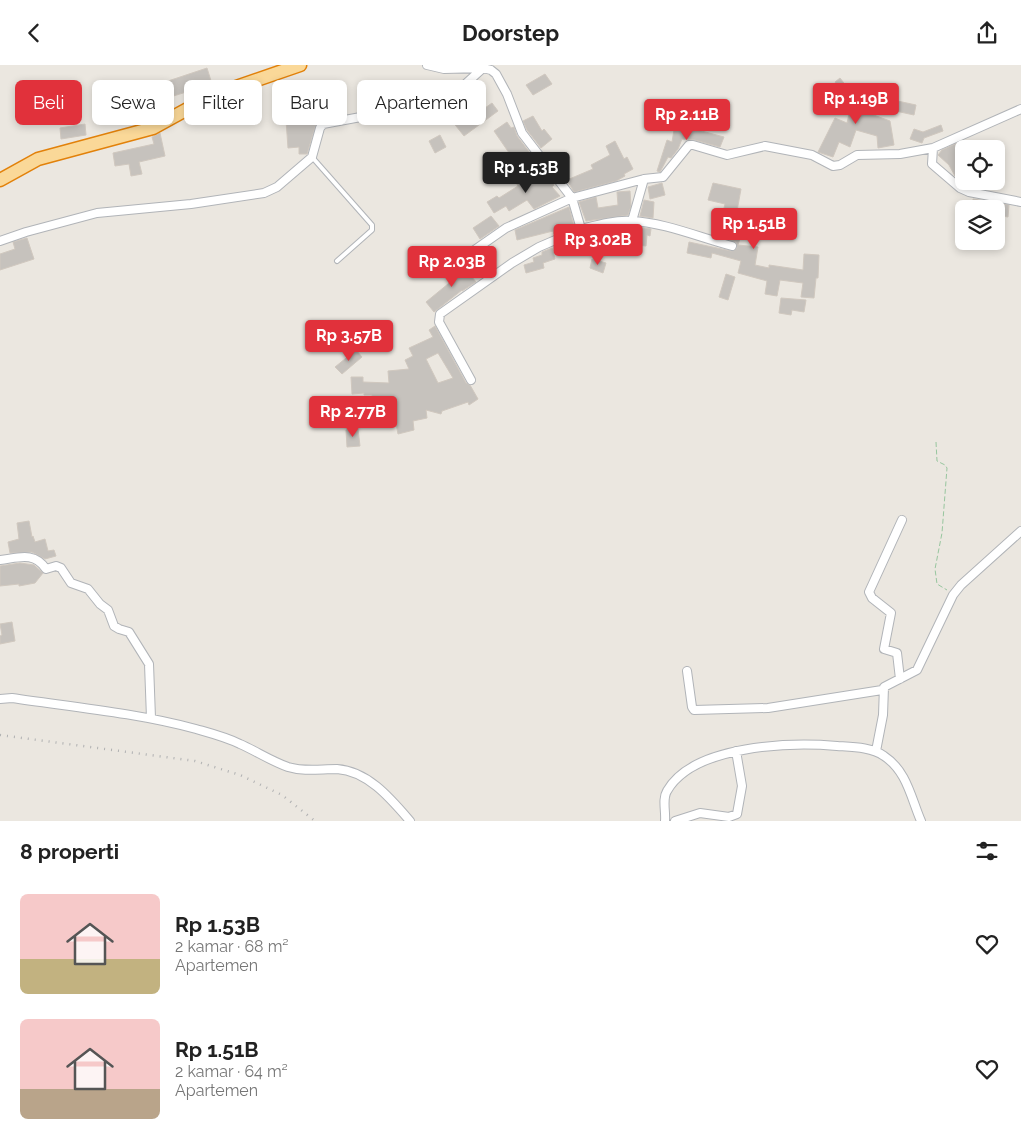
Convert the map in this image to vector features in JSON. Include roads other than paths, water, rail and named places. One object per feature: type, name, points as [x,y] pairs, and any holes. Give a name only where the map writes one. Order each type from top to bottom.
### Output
[{"type":"highway","points":[[2,175],[53,153],[153,128],[213,95],[300,65]]},
{"type":"street","points":[[426,65],[444,69],[482,68],[491,70],[500,79],[522,133],[572,198],[581,229]]},
{"type":"street","points":[[0,241],[97,213],[191,204],[264,193],[277,187],[312,157],[320,128],[323,124],[355,119],[397,107],[407,112],[412,112],[436,103],[461,88],[482,68]]},
{"type":"street","points":[[453,265],[506,228],[572,198],[644,179],[659,178],[667,175],[686,148],[693,145],[727,155],[765,146],[812,155],[833,166],[840,165],[857,155],[900,154],[933,148],[1021,109]]},
{"type":"street","points":[[933,148],[932,164],[960,188],[968,192],[1021,202]]},
{"type":"street","points":[[632,221],[644,179]]},
{"type":"street","points":[[471,380],[439,322],[440,314],[512,263],[539,247],[581,229],[612,222],[632,221],[662,226],[732,246]]},
{"type":"street","points":[[900,679],[897,653],[884,649],[892,613],[872,598],[869,592],[902,520]]},
{"type":"street","points":[[876,751],[883,715],[882,690],[886,685],[912,674],[921,665],[954,595],[964,580],[1021,531]]},
{"type":"street","points":[[0,560],[32,557],[40,561],[46,569],[56,566],[61,568],[71,583],[86,587],[100,604],[107,609],[114,626],[129,632],[149,663],[151,718]]},
{"type":"street","points":[[686,671],[694,710],[768,708],[882,690]]},
{"type":"street","points":[[0,699],[12,698],[151,718],[197,729],[234,741],[287,766],[308,770],[337,769],[361,776],[394,803],[410,821]]},
{"type":"street","points":[[665,821],[665,794],[676,779],[693,768],[736,751],[767,746],[826,745],[876,751],[894,763],[900,771],[921,821]]},
{"type":"street","points":[[675,821],[700,813],[729,817],[737,814],[742,789],[736,751]]},
{"type":"lane","points":[[312,157],[372,225],[372,230],[337,261]]},
{"type":"railway","points":[[0,735],[195,761],[240,775],[282,795],[315,821]]}]
